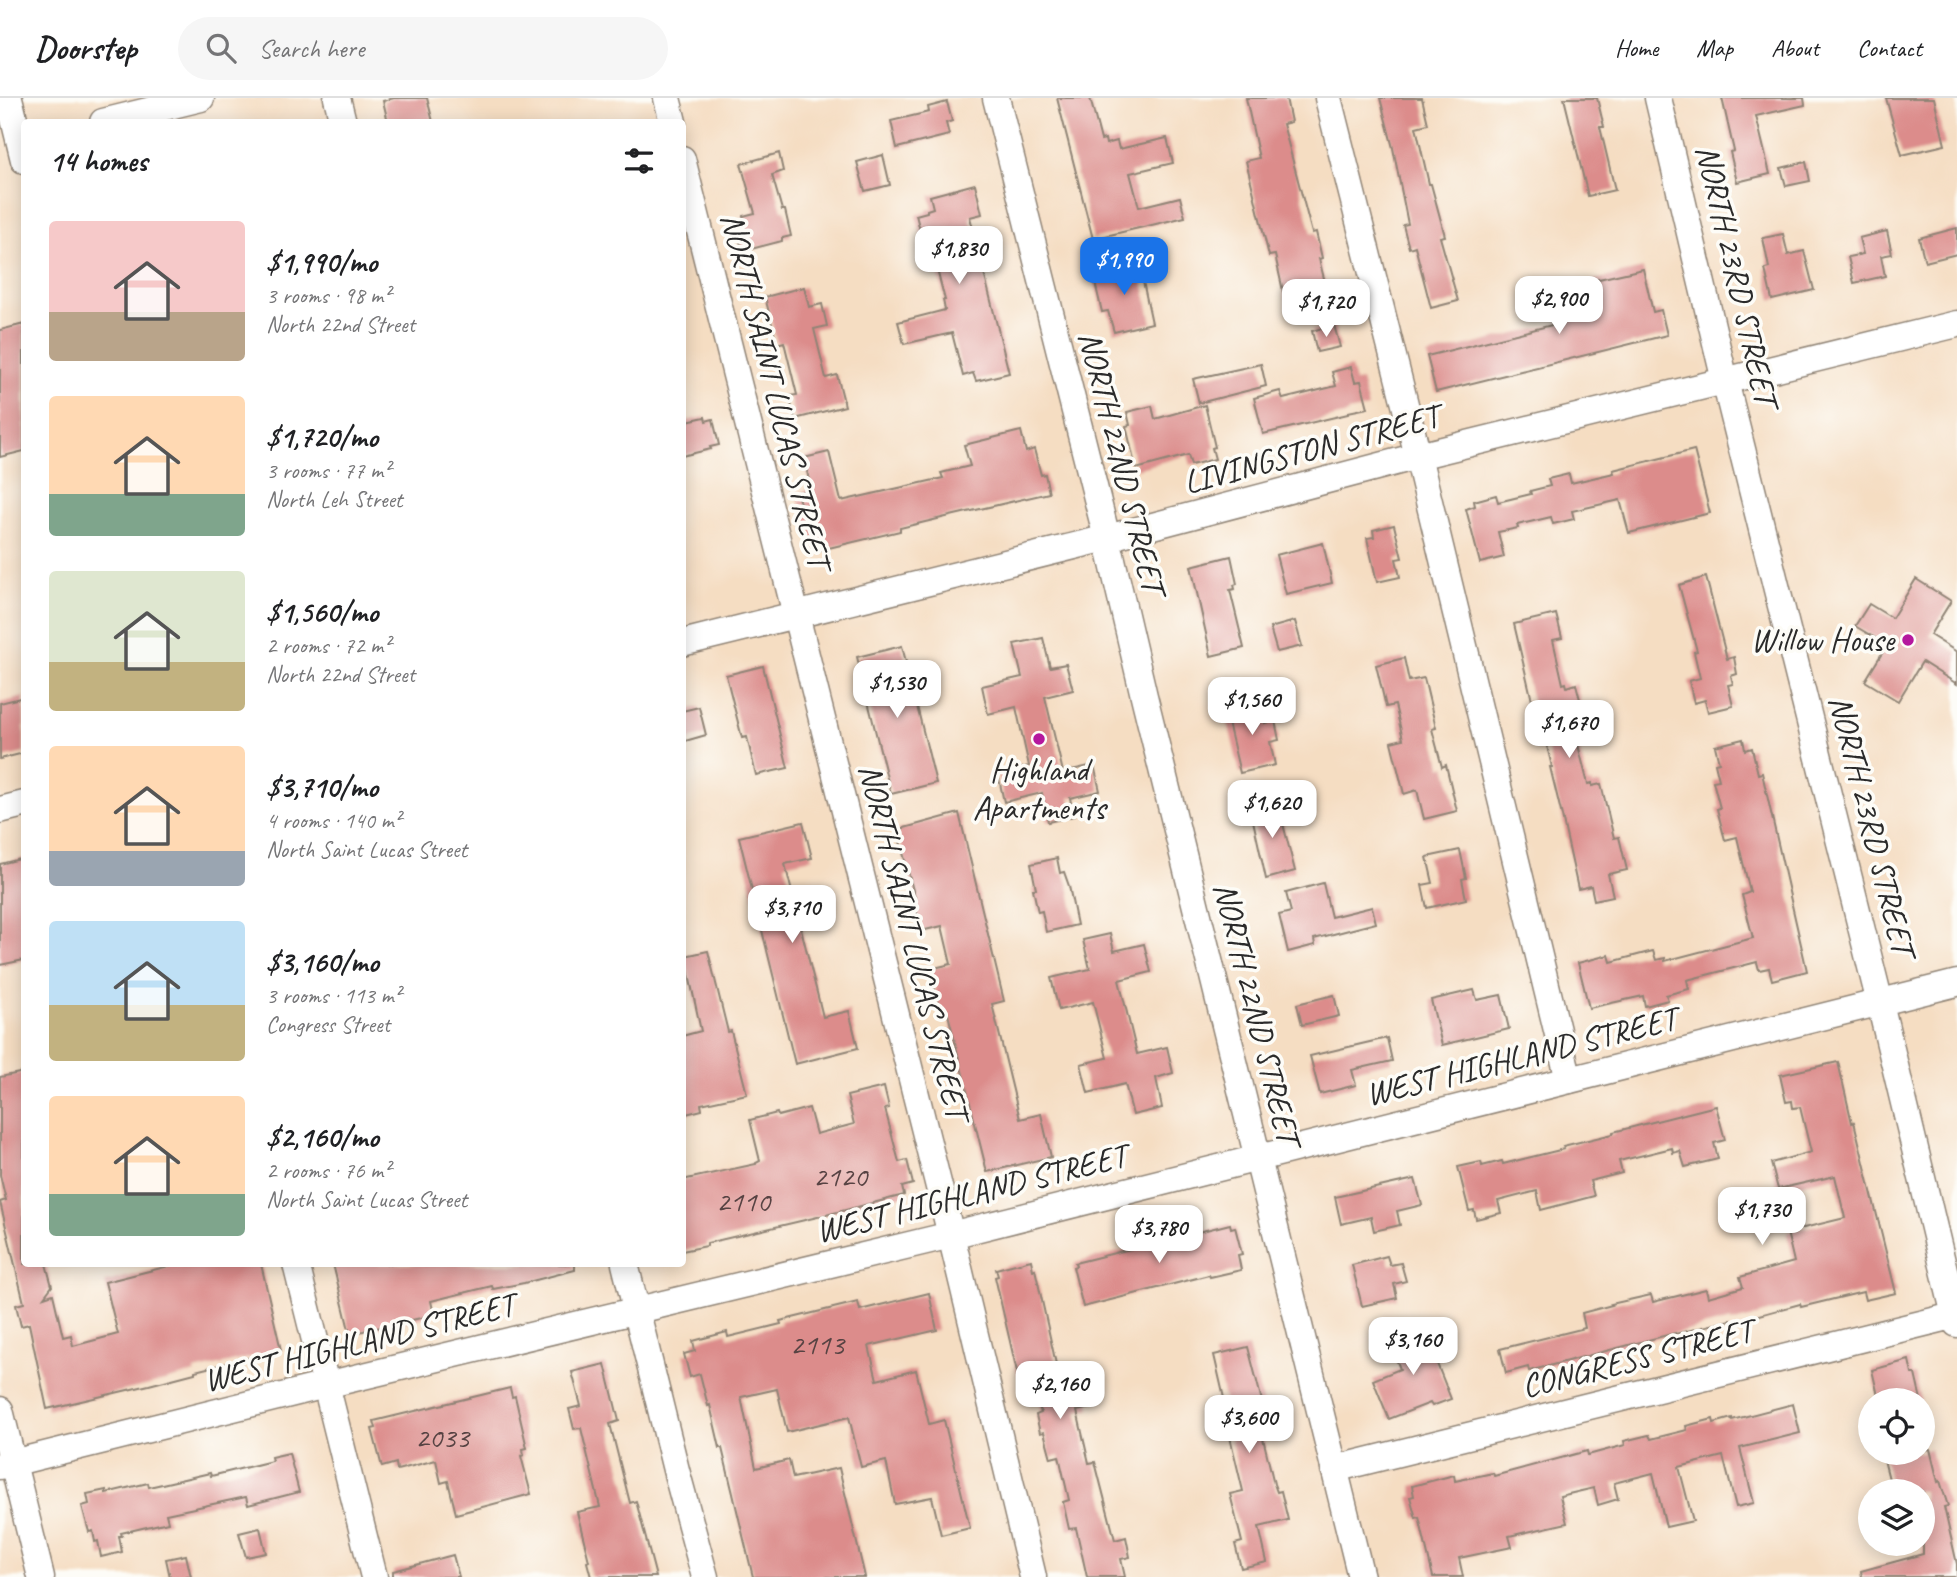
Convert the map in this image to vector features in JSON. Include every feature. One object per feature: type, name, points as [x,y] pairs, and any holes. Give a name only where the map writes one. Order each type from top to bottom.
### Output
[{"type":"street","points":[[9,98],[17,148]]},
{"type":"street","points":[[115,119],[201,98]]},
{"type":"street","points":[[337,98],[343,119]]},
{"type":"street","points":[[667,98],[672,119]]},
{"type":"street","name":"NORTH 22ND STREET","points":[[996,98],[1107,538],[1361,1577]]},
{"type":"street","points":[[1328,98],[1569,1080]]},
{"type":"street","name":"NORTH 23RD STREET","points":[[1658,98],[1956,1318]]},
{"type":"street","name":"NORTH SAINT LUCAS STREET","points":[[686,175],[951,1235],[1033,1577]]},
{"type":"street","name":"LIVINGSTON STREET","points":[[686,642],[1107,538],[1418,456],[1957,324]]},
{"type":"street","points":[[0,810],[21,805]]},
{"type":"street","name":"WEST HIGHLAND STREET","points":[[6,1464],[951,1235],[1957,984]]},
{"type":"street","points":[[297,1267],[374,1577]]},
{"type":"street","points":[[626,1267],[705,1577]]},
{"type":"street","name":"CONGRESS STREET","points":[[1334,1468],[1956,1318]]},
{"type":"street","points":[[0,1410],[6,1464],[41,1577]]},
{"type":"building","points":[[394,98],[427,98],[432,119],[387,119],[383,101]]},
{"type":"building","points":[[1057,98],[1090,98],[1101,140],[1105,139],[1106,144],[1117,141],[1119,149],[1167,138],[1173,163],[1130,173],[1139,207],[1180,197],[1185,217],[1093,239]]},
{"type":"building","points":[[1246,98],[1286,98],[1291,122],[1283,124],[1312,233],[1316,232],[1327,290],[1285,300],[1275,255],[1269,256],[1246,161],[1259,158]]},
{"type":"building","points":[[1380,98],[1422,98],[1428,124],[1416,127],[1445,236],[1440,237],[1458,301],[1431,308],[1415,246],[1409,248],[1403,225],[1408,224]]},
{"type":"building","points":[[1564,98],[1597,98],[1604,127],[1600,127],[1615,190],[1588,196]]},
{"type":"building","points":[[1722,98],[1804,98],[1805,105],[1756,116],[1770,174],[1737,182],[1730,152],[1734,151]]},
{"type":"building","points":[[1886,98],[1934,98],[1945,145],[1902,155]]},
{"type":"building","points":[[947,102],[952,121],[946,123],[949,135],[897,148],[891,121],[929,112],[928,107]]},
{"type":"building","points":[[779,153],[783,171],[772,175],[791,236],[782,238],[782,241],[742,249],[735,222],[743,219],[743,216],[755,213],[741,164]]},
{"type":"building","points":[[883,155],[890,185],[865,191],[857,162]]},
{"type":"building","points":[[1806,162],[1810,181],[1786,186],[1781,168]]},
{"type":"building","points":[[975,184],[982,214],[970,217],[1009,373],[976,381],[973,373],[963,376],[952,333],[904,344],[898,322],[945,310],[936,266],[930,268],[916,215],[933,208],[930,196]]},
{"type":"building","points":[[1957,228],[1957,254],[1925,262],[1919,238]]},
{"type":"building","points":[[1887,231],[1892,254],[1881,256],[1885,276],[1854,283],[1848,257],[1863,254],[1859,238]]},
{"type":"building","points":[[1783,234],[1788,255],[1804,251],[1814,290],[1772,300],[1765,269],[1769,268],[1763,238]]},
{"type":"building","points":[[1139,263],[1152,323],[1114,332],[1108,311],[1102,312],[1093,274]]},
{"type":"building","points":[[1643,269],[1653,312],[1661,310],[1667,335],[1436,392],[1427,356],[1564,322],[1562,312],[1596,304],[1590,281]]},
{"type":"building","points":[[804,287],[809,307],[822,304],[827,326],[814,329],[826,378],[837,375],[845,406],[795,419],[789,396],[797,395],[784,342],[777,344],[765,297]]},
{"type":"building","points":[[21,325],[21,452],[0,457],[0,330]]},
{"type":"building","points":[[1334,325],[1340,347],[1317,352],[1312,331]]},
{"type":"building","points":[[1261,364],[1266,386],[1199,403],[1193,379]]},
{"type":"building","points":[[1351,367],[1355,382],[1361,381],[1368,408],[1263,434],[1254,398],[1280,391],[1283,399],[1336,386],[1332,372]]},
{"type":"building","points":[[1205,405],[1215,447],[1212,448],[1215,459],[1191,465],[1188,455],[1136,469],[1126,426],[1130,425],[1127,412],[1152,406],[1155,419]]},
{"type":"building","points":[[705,417],[706,421],[713,419],[719,445],[686,455],[686,421]]},
{"type":"building","points":[[1021,431],[1026,452],[1034,449],[1041,475],[1045,474],[1049,493],[816,551],[797,493],[811,489],[804,458],[829,452],[841,501],[943,478],[941,473],[970,466],[964,445]]},
{"type":"building","points":[[1694,450],[1710,513],[1629,533],[1620,500],[1572,511],[1574,519],[1553,524],[1551,517],[1498,532],[1504,557],[1480,563],[1466,509],[1475,506],[1474,501],[1496,495],[1498,502],[1550,486],[1548,479],[1569,474],[1571,483]]},
{"type":"building","points":[[1394,525],[1402,558],[1396,559],[1400,577],[1377,582],[1367,538],[1374,537],[1373,530]]},
{"type":"building","points":[[1323,543],[1332,583],[1286,594],[1276,555]]},
{"type":"building","points":[[1231,556],[1237,584],[1234,585],[1235,589],[1230,590],[1244,648],[1211,656],[1191,566]]},
{"type":"building","points":[[1706,577],[1727,659],[1734,657],[1737,674],[1731,676],[1733,684],[1728,685],[1733,706],[1708,712],[1705,700],[1694,703],[1689,681],[1700,678],[1694,652],[1697,651],[1679,585]]},
{"type":"building","name":"Willow House","points":[[1916,579],[1951,601],[1930,635],[1957,652],[1957,684],[1922,662],[1898,701],[1865,681],[1887,645],[1855,626],[1869,604],[1892,618]]},
{"type":"building","points":[[1556,614],[1562,638],[1553,640],[1563,684],[1566,683],[1567,687],[1576,684],[1582,707],[1572,710],[1588,784],[1601,784],[1614,838],[1619,837],[1627,870],[1608,874],[1613,896],[1594,900],[1591,886],[1578,889],[1541,721],[1537,722],[1514,624]]},
{"type":"building","points":[[1295,621],[1302,646],[1277,652],[1270,628]]},
{"type":"building","name":"Highland Apartments","points":[[1043,638],[1050,667],[1066,664],[1073,690],[1045,697],[1063,772],[1094,765],[1100,791],[1070,798],[1074,816],[1048,822],[1042,793],[1004,802],[998,774],[1029,766],[1016,707],[988,714],[982,686],[1022,677],[1014,644]]},
{"type":"building","points":[[902,646],[936,783],[891,794],[857,657]]},
{"type":"building","points":[[1404,658],[1409,681],[1424,678],[1436,728],[1432,729],[1442,767],[1446,765],[1457,811],[1424,819],[1417,790],[1404,794],[1391,742],[1403,739],[1395,705],[1386,707],[1376,665]]},
{"type":"building","points":[[763,666],[788,768],[756,775],[747,737],[742,738],[726,675]]},
{"type":"building","points":[[21,698],[21,754],[0,759],[0,703]]},
{"type":"building","points":[[1260,702],[1265,723],[1275,721],[1279,740],[1270,742],[1275,765],[1240,773],[1225,710]]},
{"type":"building","points":[[699,707],[706,735],[686,741],[686,710]]},
{"type":"building","points":[[1743,739],[1745,750],[1752,748],[1758,774],[1762,773],[1807,971],[1772,980],[1769,968],[1759,970],[1757,962],[1687,980],[1689,989],[1666,995],[1668,1000],[1645,1006],[1643,996],[1589,1008],[1578,963],[1609,955],[1611,962],[1653,951],[1656,960],[1665,958],[1665,961],[1753,938],[1742,895],[1750,892],[1737,837],[1725,840],[1713,781],[1719,780],[1715,763],[1719,762],[1715,746]]},
{"type":"building","points":[[1277,800],[1295,871],[1266,879],[1250,807]]},
{"type":"building","points":[[959,813],[1004,1001],[992,1004],[1020,1119],[1041,1114],[1051,1157],[987,1172],[948,1014],[941,1016],[930,969],[951,964],[942,926],[921,931],[897,830]]},
{"type":"building","points":[[803,822],[812,858],[785,864],[823,1017],[849,1011],[858,1048],[795,1064],[739,837]]},
{"type":"building","points":[[1460,850],[1466,878],[1462,879],[1466,899],[1427,908],[1422,885],[1433,883],[1427,857]]},
{"type":"building","points":[[1057,858],[1060,873],[1064,872],[1069,886],[1077,925],[1046,932],[1042,911],[1038,912],[1031,864]]},
{"type":"building","points":[[21,859],[21,961],[0,965],[0,864]]},
{"type":"building","points":[[1323,883],[1331,917],[1372,907],[1376,923],[1314,939],[1315,945],[1288,952],[1279,915],[1291,912],[1286,893]]},
{"type":"building","points":[[1110,934],[1114,951],[1144,944],[1151,972],[1119,980],[1137,1054],[1167,1047],[1173,1073],[1156,1078],[1162,1108],[1133,1115],[1125,1084],[1088,1093],[1081,1064],[1107,1058],[1093,1002],[1059,1010],[1051,978],[1090,969],[1083,940]]},
{"type":"building","points":[[708,951],[747,1094],[701,1104],[702,1110],[686,1114],[686,1035],[701,1031],[686,956]]},
{"type":"building","points":[[1474,990],[1477,1000],[1501,995],[1509,1029],[1442,1045],[1431,1000]]},
{"type":"building","points":[[1334,995],[1339,1016],[1302,1025],[1297,1004]]},
{"type":"building","points":[[1387,1038],[1392,1061],[1352,1070],[1356,1085],[1320,1094],[1310,1056]]},
{"type":"building","points":[[1838,1062],[1896,1293],[1865,1300],[1863,1292],[1801,1307],[1800,1304],[1529,1371],[1528,1367],[1506,1373],[1500,1349],[1585,1328],[1582,1313],[1611,1304],[1651,1295],[1653,1302],[1706,1289],[1708,1297],[1743,1287],[1740,1277],[1794,1262],[1787,1232],[1845,1218],[1835,1176],[1778,1189],[1771,1163],[1811,1152],[1800,1107],[1793,1108],[1792,1101],[1786,1102],[1780,1075]]},
{"type":"building","points":[[21,1073],[21,1267],[47,1267],[52,1286],[44,1297],[53,1294],[63,1337],[71,1335],[73,1346],[118,1334],[105,1282],[165,1267],[262,1267],[281,1350],[47,1409],[29,1324],[21,1326],[16,1305],[24,1303],[0,1202],[6,1200],[0,1175],[0,1077]]},
{"type":"building","points":[[884,1087],[889,1108],[885,1109],[899,1162],[907,1160],[913,1184],[902,1187],[904,1195],[686,1250],[686,1179],[760,1161],[750,1120],[809,1108],[816,1134],[854,1124],[847,1096]]},
{"type":"building","points":[[1716,1106],[1725,1140],[1714,1143],[1718,1159],[1685,1167],[1680,1151],[1673,1153],[1672,1148],[1619,1161],[1622,1173],[1590,1181],[1594,1196],[1541,1210],[1537,1191],[1498,1201],[1501,1213],[1476,1219],[1474,1210],[1469,1211],[1458,1167],[1481,1162],[1482,1166],[1502,1161],[1503,1164]]},
{"type":"building","points":[[1415,1179],[1422,1205],[1397,1211],[1400,1225],[1374,1231],[1371,1217],[1341,1224],[1335,1197]]},
{"type":"building","points":[[1230,1224],[1231,1228],[1235,1227],[1242,1254],[1238,1255],[1241,1270],[1210,1277],[1209,1275],[1083,1307],[1073,1267],[1076,1266],[1075,1263]]},
{"type":"building","points":[[1387,1256],[1390,1265],[1401,1263],[1406,1281],[1394,1284],[1397,1298],[1362,1306],[1352,1265]]},
{"type":"building","points":[[1031,1260],[1063,1396],[1086,1390],[1090,1408],[1077,1411],[1089,1463],[1095,1462],[1115,1540],[1126,1537],[1130,1557],[1121,1559],[1125,1577],[1087,1577],[1076,1528],[1069,1529],[1063,1502],[1069,1500],[1059,1456],[1051,1458],[1044,1432],[1040,1433],[1036,1415],[1041,1413],[1031,1373],[1018,1376],[995,1277],[998,1276],[996,1269]]},
{"type":"building","points":[[334,1267],[575,1267],[575,1270],[524,1283],[493,1289],[492,1286],[431,1301],[434,1315],[350,1334]]},
{"type":"building","points":[[929,1293],[937,1330],[869,1346],[877,1380],[916,1370],[929,1424],[944,1420],[970,1528],[941,1535],[932,1497],[895,1504],[886,1461],[861,1467],[849,1417],[787,1432],[777,1389],[741,1397],[756,1468],[789,1460],[793,1478],[839,1468],[865,1577],[753,1577],[710,1405],[708,1406],[700,1374],[690,1377],[684,1354],[695,1351],[693,1341],[727,1332],[728,1337],[858,1302],[860,1310]]},
{"type":"building","points":[[1433,1330],[1439,1348],[1432,1351],[1451,1399],[1432,1406],[1430,1403],[1389,1419],[1373,1380],[1400,1369],[1391,1346]]},
{"type":"building","points":[[1248,1347],[1270,1432],[1262,1434],[1274,1484],[1277,1492],[1281,1491],[1288,1520],[1259,1527],[1267,1562],[1241,1568],[1235,1544],[1242,1542],[1230,1494],[1243,1491],[1224,1412],[1227,1411],[1214,1355]]},
{"type":"building","points":[[1909,1360],[1918,1388],[1876,1388],[1872,1370]]},
{"type":"building","points":[[605,1364],[619,1421],[610,1424],[630,1503],[636,1501],[656,1577],[591,1577],[587,1562],[589,1561],[577,1512],[600,1507],[581,1428],[574,1429],[569,1409],[581,1406],[572,1372]]},
{"type":"building","points":[[510,1388],[512,1397],[515,1396],[527,1448],[523,1449],[524,1455],[521,1456],[531,1494],[456,1514],[448,1481],[441,1483],[436,1460],[397,1470],[396,1463],[382,1467],[372,1429],[376,1428],[374,1421]]},
{"type":"building","points":[[1793,1404],[1800,1433],[1740,1448],[1754,1503],[1736,1507],[1723,1456],[1679,1467],[1693,1521],[1666,1527],[1653,1473],[1614,1483],[1618,1499],[1598,1505],[1594,1488],[1560,1496],[1567,1523],[1509,1536],[1512,1547],[1459,1558],[1463,1577],[1433,1577],[1419,1517],[1416,1518],[1410,1497],[1414,1496],[1412,1486],[1454,1475],[1455,1481],[1493,1473],[1494,1476],[1587,1451],[1588,1455],[1649,1435],[1651,1439],[1687,1430],[1686,1426],[1713,1419],[1714,1423],[1732,1420]]},
{"type":"building","points":[[289,1453],[299,1492],[248,1505],[246,1497],[166,1514],[168,1522],[121,1533],[122,1536],[119,1536],[122,1552],[101,1557],[98,1541],[95,1542],[93,1531],[89,1532],[82,1506],[89,1504],[87,1494],[106,1490],[106,1493],[148,1483],[149,1487],[210,1473],[211,1476],[272,1461],[271,1457]]},
{"type":"building","points":[[1885,1465],[1934,1465],[1948,1506],[1944,1507],[1957,1564],[1957,1577],[1862,1577],[1861,1571],[1916,1556],[1935,1556],[1935,1479],[1889,1479]]},
{"type":"building","points":[[260,1528],[266,1553],[246,1557],[239,1533]]},
{"type":"building","points":[[186,1555],[191,1577],[170,1577],[166,1559]]},
{"type":"building","points":[[453,1555],[459,1577],[393,1577],[393,1571]]},
{"type":"place","name":"Willow House","points":[[1908,640]]},
{"type":"place","name":"Highland Apartments","points":[[1039,739]]}]
